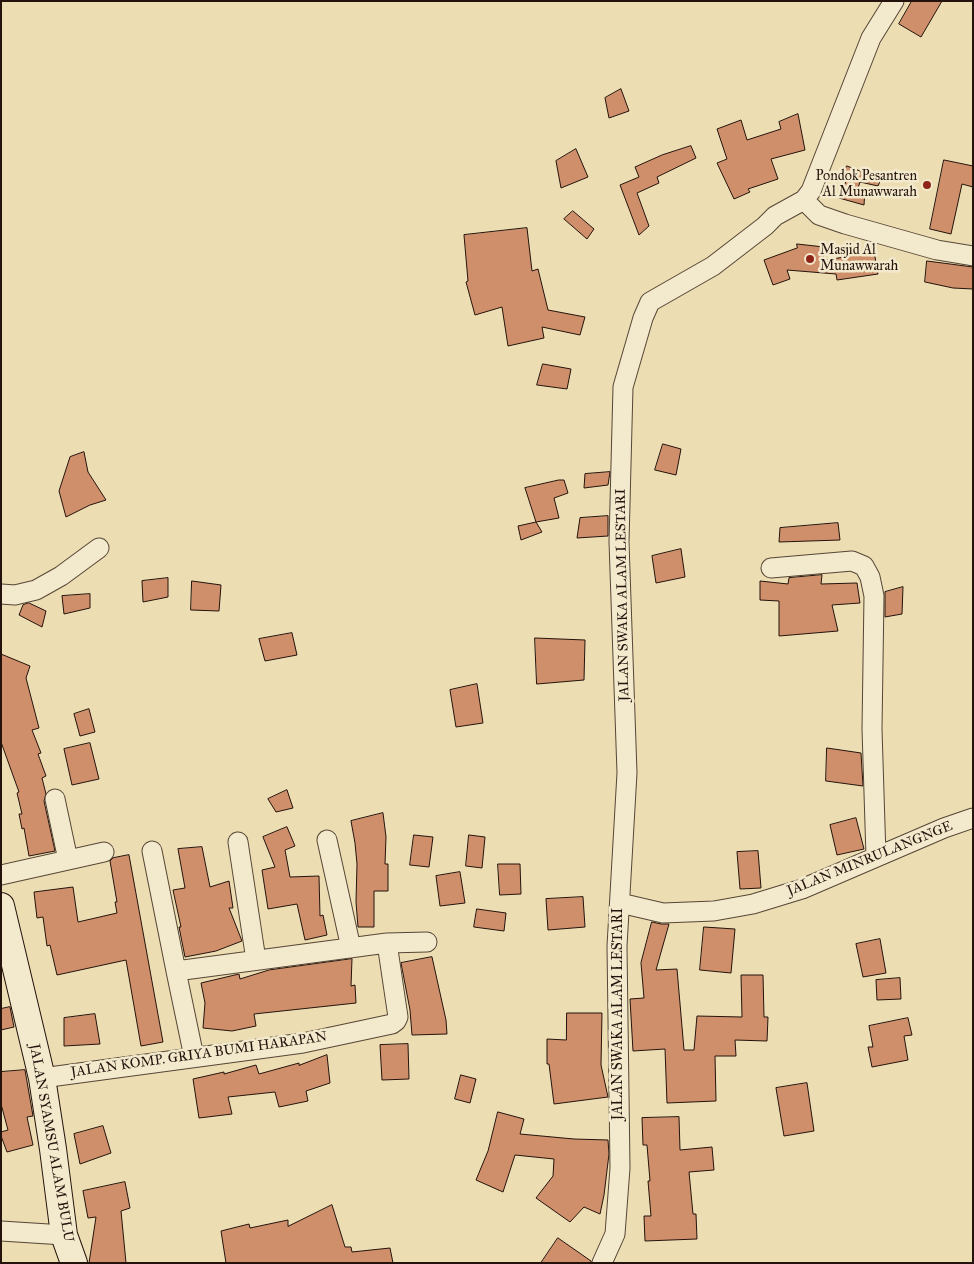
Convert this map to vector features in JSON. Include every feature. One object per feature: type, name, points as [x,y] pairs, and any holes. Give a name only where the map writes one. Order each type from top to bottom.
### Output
[{"type":"street","points":[[894,1],[871,38],[811,191],[804,200],[819,214],[845,224],[937,250],[973,256]]},
{"type":"street","name":"JALAN SWAKA ALAM LESTARI","points":[[602,1263],[616,1234],[620,1168],[617,946],[627,773],[619,542],[624,388],[643,318],[650,302],[713,266],[765,226],[775,216],[804,200]]},
{"type":"street","points":[[1,594],[15,595],[36,590],[61,576],[99,548]]},
{"type":"street","points":[[771,568],[852,561],[864,566],[870,577],[874,596],[872,729],[876,857]]},
{"type":"street","points":[[55,799],[68,860]]},
{"type":"street","name":"JALAN MINRULANGNGE","points":[[620,903],[662,913],[714,911],[753,904],[802,889],[944,828],[973,818]]},
{"type":"street","points":[[327,840],[351,948]]},
{"type":"street","points":[[238,842],[256,960]]},
{"type":"street","points":[[152,851],[194,1057]]},
{"type":"street","points":[[1,875],[104,852]]},
{"type":"street","name":"JALAN SYAMSU ALAM BULU","points":[[1,906],[42,1078],[64,1236],[74,1263]]},
{"type":"street","points":[[176,971],[387,943],[427,942]]},
{"type":"street","name":"JALAN KOMP. GRIYA BUMI HARAPAN","points":[[42,1078],[303,1043],[392,1024],[398,1017],[387,943]]},
{"type":"street","points":[[1,1231],[64,1236]]},
{"type":"building","points":[[912,1],[942,1],[921,37],[899,24]]},
{"type":"building","points":[[621,89],[629,111],[609,118],[605,98]]},
{"type":"building","points":[[798,114],[805,150],[771,159],[778,179],[748,189],[750,192],[734,199],[717,163],[727,159],[717,129],[741,120],[747,140],[781,129],[779,122]]},
{"type":"building","points":[[691,146],[696,158],[657,177],[659,183],[637,193],[649,226],[639,235],[620,185],[639,177],[635,167],[662,155]]},
{"type":"building","points":[[576,149],[588,177],[561,188],[556,161]]},
{"type":"building","points":[[944,160],[973,166],[973,187],[962,184],[951,234],[930,229]]},
{"type":"building","points":[[847,166],[881,179],[878,186],[860,182],[858,188],[865,190],[864,205],[839,198],[847,179],[841,178]]},
{"type":"building","points":[[573,211],[594,229],[587,239],[564,219]]},
{"type":"building","points":[[527,228],[532,271],[538,269],[548,310],[585,317],[580,335],[542,327],[544,338],[508,346],[502,307],[475,315],[466,282],[468,281],[464,235]]},
{"type":"building","points":[[797,244],[824,247],[823,261],[874,251],[878,274],[837,280],[836,274],[787,270],[790,279],[773,285],[764,260],[797,248]]},
{"type":"building","points":[[927,261],[973,267],[973,289],[953,288],[925,282]]},
{"type":"building","points":[[543,364],[571,369],[567,389],[537,385]]},
{"type":"building","points":[[663,444],[681,449],[676,475],[655,470]]},
{"type":"building","points":[[84,452],[88,472],[106,500],[90,505],[66,517],[59,491],[70,457]]},
{"type":"building","points":[[610,472],[608,485],[584,488],[585,474]]},
{"type":"building","points":[[564,480],[568,493],[554,498],[559,518],[536,522],[525,488]]},
{"type":"building","points":[[608,516],[608,536],[577,538],[580,518]]},
{"type":"building","points":[[536,522],[542,532],[521,540],[518,526]]},
{"type":"building","points":[[838,523],[840,540],[779,542],[780,528]]},
{"type":"building","points":[[681,549],[685,577],[656,583],[652,556]]},
{"type":"building","points":[[822,575],[821,584],[857,583],[860,603],[832,605],[838,631],[779,636],[779,601],[760,600],[760,581],[788,584],[789,578]]},
{"type":"building","points":[[168,578],[168,597],[143,602],[142,581]]},
{"type":"building","points":[[192,581],[221,585],[219,611],[191,610]]},
{"type":"building","points":[[903,587],[902,614],[885,617],[885,592]]},
{"type":"building","points":[[90,594],[90,608],[64,614],[62,596]]},
{"type":"building","points":[[29,603],[46,611],[42,627],[19,615],[23,605]]},
{"type":"building","points":[[292,633],[297,655],[265,661],[259,639]]},
{"type":"building","points":[[535,638],[585,640],[584,680],[537,684]]},
{"type":"building","points":[[1,654],[30,666],[26,678],[39,728],[32,730],[41,753],[38,754],[46,776],[42,778],[46,794],[44,801],[55,851],[29,856],[24,828],[22,829],[19,814],[22,814],[17,793],[19,792],[1,742]]},
{"type":"building","points":[[477,684],[483,723],[456,727],[450,690]]},
{"type":"building","points":[[89,709],[95,732],[80,736],[74,714]]},
{"type":"building","points":[[90,743],[99,779],[72,785],[64,749]]},
{"type":"building","points":[[827,748],[861,753],[863,786],[826,781]]},
{"type":"building","points":[[287,790],[293,808],[276,812],[268,799]]},
{"type":"building","points":[[383,813],[386,837],[385,864],[388,864],[388,891],[374,891],[374,927],[358,927],[356,902],[357,864],[351,821]]},
{"type":"building","points":[[856,818],[864,849],[837,855],[830,825]]},
{"type":"building","points":[[287,827],[295,846],[285,850],[290,877],[319,876],[320,916],[323,915],[327,935],[305,940],[297,904],[268,909],[262,870],[275,867],[263,837]]},
{"type":"building","points":[[414,835],[433,837],[429,867],[410,865]]},
{"type":"building","points":[[469,835],[485,837],[482,868],[466,866]]},
{"type":"building","points":[[202,847],[210,887],[229,881],[233,908],[229,908],[242,941],[216,951],[185,957],[173,890],[185,888],[178,849]]},
{"type":"building","points":[[758,851],[761,888],[740,889],[737,852]]},
{"type":"building","points":[[129,855],[163,1042],[141,1046],[126,960],[57,975],[50,945],[47,946],[43,917],[37,918],[34,892],[73,887],[78,922],[117,913],[110,861],[113,858]]},
{"type":"building","points":[[498,864],[520,864],[521,894],[500,895]]},
{"type":"building","points":[[460,872],[465,903],[440,906],[436,876]]},
{"type":"building","points":[[583,897],[585,927],[548,930],[546,899]]},
{"type":"building","points":[[477,909],[506,913],[504,931],[474,927]]},
{"type":"building","points":[[652,922],[669,924],[656,970],[677,969],[684,1050],[694,1050],[697,1016],[742,1017],[741,975],[763,975],[764,1017],[768,1017],[767,1041],[735,1040],[736,1056],[715,1056],[716,1101],[667,1103],[665,1049],[633,1051],[630,999],[644,998],[641,963]]},
{"type":"building","points":[[704,927],[735,929],[731,973],[700,970]]},
{"type":"building","points":[[880,939],[886,973],[863,977],[856,944]]},
{"type":"building","points":[[432,957],[446,1020],[447,1034],[412,1035],[410,1010],[401,963]]},
{"type":"building","points":[[352,959],[351,986],[355,985],[356,1003],[254,1014],[256,1026],[232,1031],[203,1028],[205,1003],[201,983],[239,974],[240,979],[269,970]]},
{"type":"building","points":[[900,978],[901,999],[877,1000],[876,980]]},
{"type":"building","points":[[10,1007],[14,1027],[1,1030],[1,1009]]},
{"type":"building","points":[[567,1013],[602,1013],[601,1065],[608,1097],[554,1104],[549,1064],[547,1064],[547,1039],[566,1040]]},
{"type":"building","points":[[95,1014],[100,1044],[64,1046],[64,1018]]},
{"type":"building","points":[[908,1018],[912,1035],[904,1036],[908,1060],[872,1067],[868,1047],[873,1047],[869,1026]]},
{"type":"building","points":[[408,1044],[409,1079],[382,1080],[380,1045]]},
{"type":"building","points":[[327,1055],[330,1083],[306,1091],[308,1101],[279,1107],[275,1092],[228,1097],[232,1114],[199,1118],[193,1079],[224,1072],[224,1074],[256,1065],[259,1074],[299,1063],[299,1065]]},
{"type":"building","points":[[25,1070],[33,1116],[27,1117],[33,1145],[7,1152],[1,1136],[1,1132],[8,1130],[1,1104],[1,1072]]},
{"type":"building","points":[[461,1075],[476,1079],[470,1103],[455,1099]]},
{"type":"building","points":[[807,1083],[814,1131],[784,1136],[776,1088]]},
{"type":"building","points":[[498,1112],[524,1119],[520,1134],[608,1140],[609,1154],[600,1214],[584,1207],[570,1222],[536,1198],[553,1176],[554,1159],[515,1155],[503,1192],[476,1180],[488,1151]]},
{"type":"building","points":[[679,1117],[680,1150],[712,1147],[714,1170],[689,1172],[693,1214],[696,1214],[697,1239],[645,1241],[644,1216],[651,1216],[647,1145],[643,1145],[642,1118]]},
{"type":"building","points":[[103,1126],[111,1153],[80,1164],[74,1134]]},
{"type":"building","points":[[125,1182],[130,1208],[121,1211],[126,1263],[89,1263],[96,1217],[88,1218],[83,1191]]},
{"type":"building","points":[[332,1205],[345,1247],[351,1247],[352,1252],[390,1248],[393,1263],[226,1263],[221,1231],[249,1224],[250,1228],[288,1220],[288,1226]]},
{"type":"building","points":[[558,1238],[591,1261],[591,1263],[541,1263]]},
{"type":"place","name":"Pondok Pesantren Al Munawwarah","points":[[927,185]]},
{"type":"place","name":"Masjid Al Munawwarah","points":[[810,259]]}]
